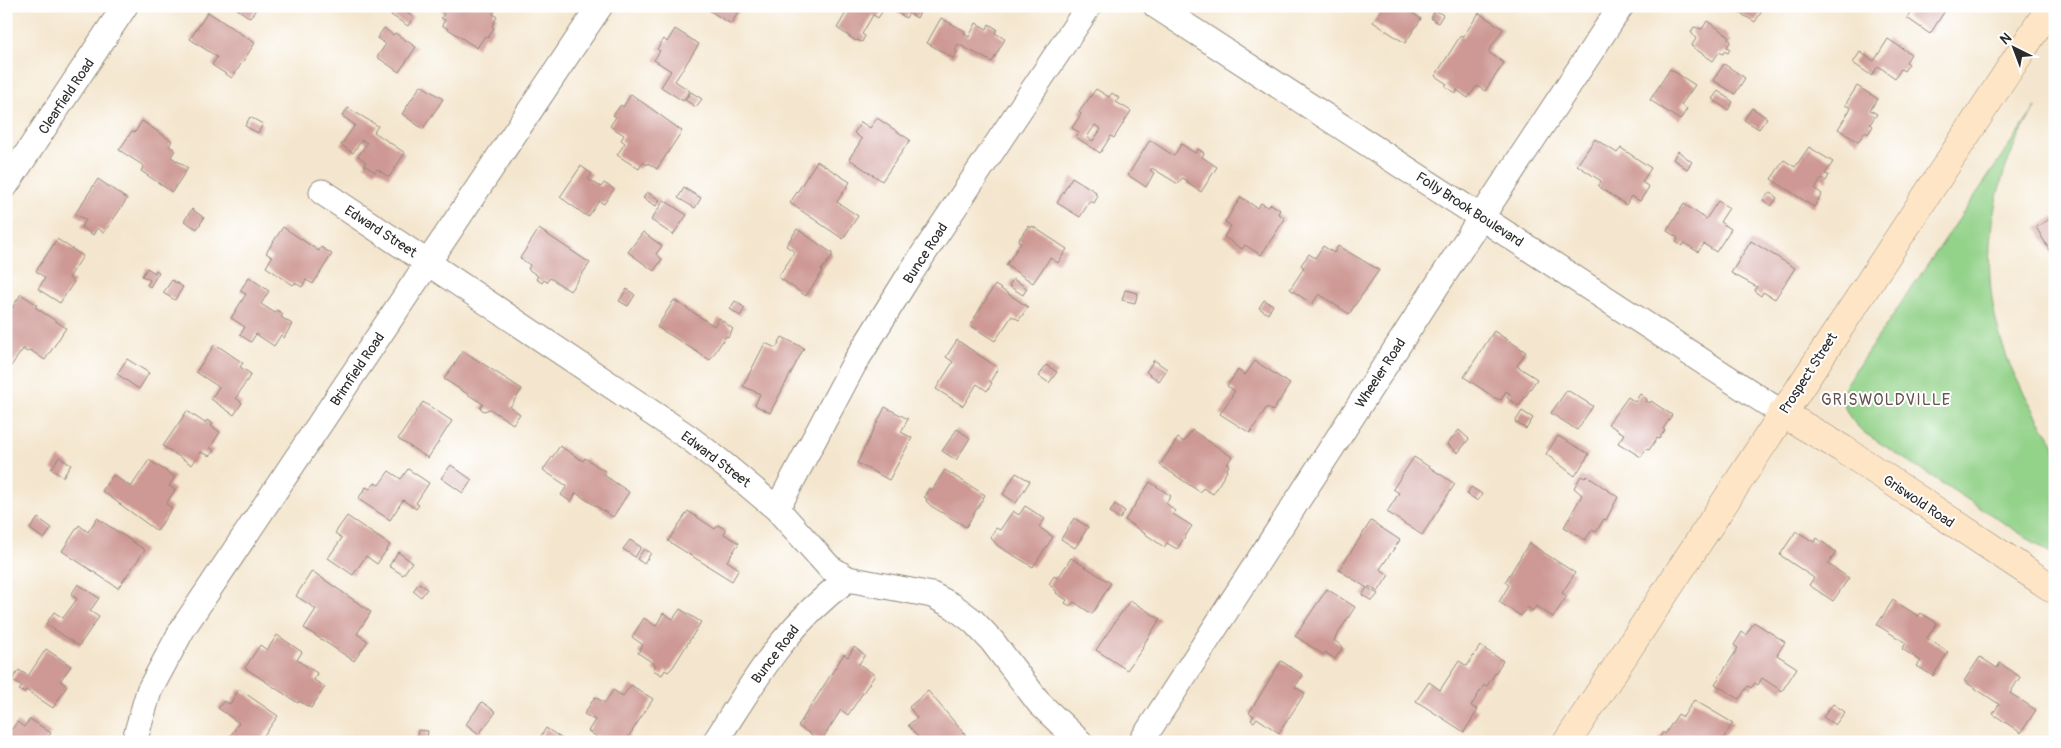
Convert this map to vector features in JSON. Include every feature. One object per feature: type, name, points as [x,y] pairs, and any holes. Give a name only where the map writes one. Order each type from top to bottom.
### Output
[{"type":"main road","name":"Prospect Street","points":[[1567,742],[2051,6]]},
{"type":"main road","name":"Griswold Road","points":[[1782,413],[1843,449],[2055,590]]},
{"type":"street","name":"Clearfield Road","points":[[6,185],[126,6]]},
{"type":"street","name":"Brimfield Road","points":[[134,742],[149,691],[183,628],[600,6]]},
{"type":"street","name":"Bunce Road","points":[[777,509],[832,402],[869,338],[1089,6]]},
{"type":"street","name":"Folly Brook Boulevard","points":[[1156,6],[1482,216],[1782,413]]},
{"type":"street","name":"Wheeler Road","points":[[1141,742],[1482,216],[1621,6]]},
{"type":"street","name":"Edward Street","points":[[322,192],[688,437],[730,469],[777,509],[830,567],[848,579],[932,595],[953,606],[973,621],[992,642],[1040,704],[1080,742]]},
{"type":"street","name":"Bunce Road","points":[[715,742],[766,662],[789,633],[814,606],[848,579]]},
{"type":"green space","points":[[2036,107],[2018,138],[2005,170],[1996,203],[1990,238],[1990,272],[1993,307],[2001,341],[2017,381],[2055,446],[2055,556],[1866,434],[1854,423],[1846,411],[1843,397],[1847,382]]},
{"type":"building","points":[[233,6],[258,6],[250,18]]},
{"type":"building","points":[[397,6],[413,17],[408,26],[391,15]]},
{"type":"building","points":[[444,6],[494,6],[493,14],[497,17],[492,26],[494,28],[488,38],[485,36],[477,48],[442,25],[445,20],[441,18],[444,14],[441,11]]},
{"type":"building","points":[[713,6],[738,6],[741,8],[731,24],[710,11]]},
{"type":"building","points":[[850,6],[867,8],[868,6],[881,6],[884,9],[878,18],[873,15],[862,34],[865,36],[862,42],[856,41],[837,28]]},
{"type":"building","points":[[887,6],[924,6],[917,18],[909,13],[906,18]]},
{"type":"building","points":[[1384,6],[1402,6],[1421,19],[1405,43],[1373,22]]},
{"type":"building","points":[[1728,6],[1765,6],[1755,22]]},
{"type":"building","points":[[1914,6],[1948,6],[1930,34],[1907,18]]},
{"type":"building","points":[[1435,10],[1443,15],[1438,23],[1431,18]]},
{"type":"building","points":[[208,12],[255,43],[232,78],[212,65],[217,57],[190,39]]},
{"type":"building","points":[[1479,13],[1503,29],[1488,52],[1504,63],[1485,91],[1477,86],[1468,98],[1457,90],[1456,94],[1445,86],[1447,84],[1435,76],[1461,35],[1463,37]]},
{"type":"building","points":[[941,18],[965,31],[964,34],[969,37],[976,23],[987,29],[989,24],[997,29],[995,33],[1005,39],[992,62],[958,44],[955,50],[957,52],[953,58],[927,43]]},
{"type":"building","points":[[1707,21],[1729,36],[1728,39],[1731,41],[1727,47],[1730,49],[1728,53],[1724,51],[1723,54],[1719,52],[1713,61],[1691,46],[1696,39],[1691,32],[1694,27],[1702,29]]},
{"type":"building","points":[[384,28],[416,47],[399,72],[377,57],[386,44],[377,38]]},
{"type":"building","points":[[675,29],[699,44],[675,81],[690,91],[683,101],[661,87],[671,71],[654,60],[660,51],[657,49],[664,39],[667,42]]},
{"type":"building","points":[[1888,39],[1911,54],[1906,62],[1909,64],[1904,71],[1901,69],[1895,78],[1878,66],[1872,76],[1853,63],[1860,52],[1874,61]]},
{"type":"building","points":[[1724,64],[1745,78],[1735,94],[1713,80]]},
{"type":"building","points":[[1670,69],[1695,85],[1681,105],[1687,109],[1680,120],[1650,100]]},
{"type":"building","points":[[421,85],[443,99],[423,129],[402,114]]},
{"type":"building","points":[[1857,86],[1878,99],[1870,110],[1877,114],[1870,124],[1873,126],[1868,134],[1865,132],[1858,142],[1838,129],[1851,108],[1845,105]]},
{"type":"building","points":[[1096,89],[1109,97],[1112,93],[1119,98],[1116,102],[1131,111],[1114,138],[1111,136],[1100,153],[1076,137],[1079,132],[1072,128],[1081,114],[1079,112]],"holes":[[[1095,125],[1101,129],[1093,141],[1087,137]]]},
{"type":"building","points":[[1718,91],[1733,102],[1728,110],[1712,99]]},
{"type":"building","points":[[691,92],[702,99],[696,107],[685,100]]},
{"type":"building","points":[[631,94],[682,131],[657,169],[643,162],[639,169],[617,155],[625,143],[621,140],[624,135],[610,126],[616,117],[613,115],[621,105],[623,107]]},
{"type":"building","points":[[348,108],[378,126],[374,132],[405,153],[389,177],[377,169],[375,172],[364,165],[366,162],[358,156],[367,143],[362,140],[353,153],[341,145],[355,125],[342,116]]},
{"type":"building","points":[[1752,108],[1767,118],[1759,129],[1744,120]]},
{"type":"building","points":[[250,117],[263,124],[258,133],[245,126]]},
{"type":"building","points":[[877,118],[910,140],[882,181],[849,159],[862,139],[854,133],[861,122],[870,128]]},
{"type":"building","points":[[142,121],[172,141],[169,146],[175,150],[171,157],[188,168],[172,192],[141,171],[144,166],[119,150],[132,131],[135,132]]},
{"type":"building","points":[[1595,139],[1617,153],[1621,148],[1651,168],[1642,182],[1649,187],[1640,201],[1631,196],[1626,205],[1598,186],[1601,181],[1577,165]]},
{"type":"building","points":[[1150,140],[1174,156],[1181,144],[1195,153],[1198,149],[1204,153],[1202,157],[1217,167],[1201,192],[1182,178],[1178,184],[1152,168],[1150,170],[1154,173],[1146,187],[1128,175]]},
{"type":"building","points":[[1809,147],[1833,162],[1825,174],[1829,175],[1826,181],[1822,178],[1815,189],[1822,194],[1814,207],[1771,179],[1784,160],[1795,167]]},
{"type":"building","points":[[1678,151],[1692,162],[1687,169],[1673,159]]},
{"type":"building","points":[[817,161],[850,182],[837,202],[858,216],[843,239],[790,203]]},
{"type":"building","points":[[581,166],[592,174],[588,179],[601,187],[604,183],[614,189],[604,204],[599,201],[588,217],[560,197]]},
{"type":"building","points":[[1072,177],[1096,192],[1095,194],[1098,196],[1094,203],[1090,201],[1080,217],[1057,203]]},
{"type":"building","points":[[98,179],[127,199],[104,233],[97,228],[93,235],[81,227],[86,220],[75,214]]},
{"type":"building","points":[[684,188],[701,198],[695,208],[678,198]]},
{"type":"building","points":[[647,192],[660,200],[656,206],[643,198]]},
{"type":"building","points":[[1770,192],[1777,198],[1771,206],[1763,200]]},
{"type":"building","points":[[1241,197],[1257,208],[1261,203],[1268,207],[1271,204],[1280,210],[1278,213],[1285,219],[1261,255],[1245,245],[1242,249],[1224,237],[1231,226],[1225,222]]},
{"type":"building","points":[[664,200],[687,215],[673,235],[651,220]]},
{"type":"building","points":[[1718,201],[1729,208],[1720,222],[1731,229],[1716,252],[1704,244],[1698,252],[1684,243],[1682,246],[1676,242],[1678,238],[1667,231],[1684,204],[1706,219]]},
{"type":"building","points":[[192,209],[204,218],[197,229],[184,221]]},
{"type":"building","points":[[2055,216],[2055,260],[2036,227]]},
{"type":"building","points":[[1028,226],[1031,228],[1032,226],[1067,249],[1058,263],[1050,258],[1033,283],[1006,265],[1021,243],[1018,241]]},
{"type":"building","points":[[283,227],[319,251],[321,247],[332,254],[313,284],[306,280],[302,287],[295,283],[293,285],[266,267],[272,257],[266,253]]},
{"type":"building","points":[[539,229],[590,263],[570,291],[550,278],[547,282],[544,280],[542,283],[536,279],[538,276],[528,269],[530,265],[520,258]]},
{"type":"building","points":[[797,229],[832,253],[832,257],[821,270],[822,272],[806,296],[778,277],[795,252],[786,246]]},
{"type":"building","points":[[643,232],[662,246],[656,254],[662,259],[654,271],[628,252]]},
{"type":"building","points":[[57,239],[83,256],[69,278],[74,282],[60,303],[38,289],[45,278],[36,271]]},
{"type":"building","points":[[1751,241],[1795,268],[1775,299],[1763,292],[1761,296],[1754,291],[1757,287],[1731,273]]},
{"type":"building","points":[[1323,246],[1334,253],[1338,246],[1379,270],[1349,314],[1319,294],[1312,304],[1290,289],[1304,268],[1301,265],[1309,254],[1315,258]]},
{"type":"building","points":[[147,268],[155,273],[156,270],[159,272],[150,287],[147,285],[150,280],[142,276]]},
{"type":"building","points":[[249,277],[269,291],[261,304],[275,313],[277,310],[283,314],[281,317],[292,324],[284,338],[281,335],[274,346],[256,334],[251,342],[240,335],[245,327],[231,318],[246,294],[240,291]]},
{"type":"building","points":[[1013,279],[1027,288],[1023,295],[1009,286]]},
{"type":"building","points":[[172,280],[183,287],[175,300],[163,293]]},
{"type":"building","points":[[995,285],[1028,307],[1019,320],[1012,316],[995,341],[970,325]]},
{"type":"building","points":[[627,289],[635,295],[628,306],[619,301]]},
{"type":"building","points":[[1125,290],[1138,293],[1135,303],[1122,300]]},
{"type":"building","points":[[21,294],[37,305],[35,307],[66,328],[45,360],[30,350],[27,352],[23,349],[6,373],[6,317]]},
{"type":"building","points":[[674,300],[714,326],[719,318],[733,329],[710,360],[657,327]]},
{"type":"building","points":[[1264,300],[1273,305],[1268,314],[1259,308]]},
{"type":"building","points":[[735,301],[745,308],[740,316],[730,309]]},
{"type":"building","points":[[1494,331],[1526,352],[1517,366],[1537,379],[1519,406],[1507,398],[1510,394],[1506,391],[1501,400],[1495,398],[1464,377]]},
{"type":"building","points":[[782,337],[804,348],[770,413],[755,405],[760,394],[743,386],[765,343],[776,348]]},
{"type":"building","points":[[957,340],[998,368],[987,391],[977,384],[963,406],[936,389],[953,362],[946,357]]},
{"type":"building","points":[[215,344],[243,363],[240,367],[251,374],[236,398],[242,403],[234,415],[211,399],[219,387],[196,372]]},
{"type":"building","points":[[463,351],[522,389],[510,407],[520,414],[513,424],[490,409],[484,411],[480,408],[483,404],[444,379]]},
{"type":"building","points":[[127,359],[149,373],[139,389],[117,374]]},
{"type":"building","points":[[1154,360],[1167,369],[1159,381],[1146,372]]},
{"type":"building","points":[[1255,361],[1290,384],[1273,411],[1267,407],[1250,433],[1220,414],[1235,391],[1227,386],[1238,370],[1245,375]]},
{"type":"building","points":[[1046,365],[1057,372],[1049,383],[1039,376]]},
{"type":"building","points":[[1567,390],[1593,406],[1577,430],[1551,413]]},
{"type":"building","points":[[1640,394],[1647,399],[1646,401],[1650,403],[1651,401],[1672,415],[1659,439],[1657,438],[1649,450],[1646,449],[1641,457],[1618,443],[1624,434],[1608,424],[1628,397],[1635,402]]},
{"type":"building","points":[[423,402],[452,421],[428,458],[398,439]]},
{"type":"building","points":[[885,407],[908,419],[901,432],[912,438],[889,480],[857,463]]},
{"type":"building","points":[[187,411],[205,423],[207,420],[213,424],[211,426],[220,432],[210,448],[214,450],[210,456],[200,452],[192,465],[163,446]]},
{"type":"building","points":[[1522,411],[1533,418],[1526,429],[1515,422]]},
{"type":"building","points":[[957,429],[970,438],[956,460],[942,451]]},
{"type":"building","points":[[1192,430],[1232,457],[1227,464],[1229,466],[1227,471],[1213,494],[1203,488],[1200,492],[1160,465],[1178,438],[1184,442]]},
{"type":"building","points":[[1459,430],[1469,439],[1458,453],[1447,444]]},
{"type":"building","points":[[1558,436],[1589,454],[1575,476],[1546,454]]},
{"type":"building","points":[[560,446],[583,461],[585,458],[606,472],[604,475],[629,492],[613,517],[576,493],[571,502],[561,495],[567,486],[543,470]]},
{"type":"building","points":[[59,457],[71,465],[63,477],[51,469]]},
{"type":"building","points":[[1414,457],[1455,484],[1422,535],[1387,512],[1399,493],[1393,489]]},
{"type":"building","points":[[149,460],[175,477],[169,486],[175,490],[166,504],[172,508],[157,531],[102,491],[113,475],[131,487]]},
{"type":"building","points":[[451,465],[472,480],[463,493],[441,478]]},
{"type":"building","points":[[408,469],[429,483],[416,503],[419,505],[416,509],[403,500],[390,520],[358,499],[366,487],[370,489],[375,483],[379,485],[389,471],[401,479]]},
{"type":"building","points":[[945,470],[985,495],[966,527],[931,506],[924,497],[929,488],[932,490]]},
{"type":"building","points":[[1016,473],[1030,481],[1016,503],[1003,494]]},
{"type":"building","points":[[1581,476],[1585,478],[1587,476],[1618,497],[1606,520],[1604,519],[1596,532],[1592,530],[1585,540],[1564,527],[1582,495],[1574,488]]},
{"type":"building","points":[[1150,482],[1171,496],[1166,503],[1175,511],[1173,514],[1192,526],[1177,549],[1167,543],[1164,547],[1125,520]]},
{"type":"building","points":[[1471,487],[1482,494],[1478,501],[1467,494]]},
{"type":"building","points":[[1115,504],[1125,511],[1120,519],[1110,512]]},
{"type":"building","points":[[1025,506],[1045,519],[1039,527],[1053,537],[1033,567],[998,546],[990,537],[996,528],[1000,530],[1013,511],[1019,515]]},
{"type":"building","points":[[688,511],[715,529],[718,525],[726,530],[724,534],[739,543],[727,561],[739,569],[732,581],[668,541]]},
{"type":"building","points":[[347,516],[390,545],[377,564],[366,556],[353,575],[328,558],[342,538],[335,533]]},
{"type":"building","points":[[38,518],[52,528],[44,539],[30,529]]},
{"type":"building","points":[[97,518],[145,550],[118,588],[62,551],[79,525],[88,532]]},
{"type":"building","points":[[1074,518],[1088,527],[1075,548],[1061,539]]},
{"type":"building","points":[[1371,521],[1400,540],[1380,569],[1389,575],[1378,592],[1369,586],[1368,588],[1378,594],[1372,601],[1362,595],[1367,588],[1339,570]]},
{"type":"building","points":[[1796,531],[1814,542],[1817,538],[1836,552],[1828,564],[1849,578],[1833,601],[1809,585],[1814,578],[1780,555]]},
{"type":"building","points":[[630,540],[641,547],[635,557],[623,549]]},
{"type":"building","points":[[1529,543],[1575,573],[1562,593],[1567,596],[1553,617],[1536,606],[1533,611],[1527,607],[1521,616],[1499,602],[1509,585],[1505,582]]},
{"type":"building","points":[[644,549],[651,553],[644,564],[637,559]]},
{"type":"building","points":[[398,552],[412,562],[403,575],[389,566]]},
{"type":"building","points":[[1071,558],[1111,583],[1092,614],[1074,602],[1070,606],[1065,603],[1067,600],[1056,593],[1049,584],[1054,576],[1058,578]]},
{"type":"building","points":[[312,571],[371,612],[357,634],[368,641],[354,661],[304,628],[316,609],[296,596]]},
{"type":"building","points":[[419,583],[427,589],[421,597],[413,591]]},
{"type":"building","points":[[78,584],[99,598],[90,611],[99,617],[79,646],[46,624],[54,612],[63,618],[77,599],[71,595]]},
{"type":"building","points":[[1327,589],[1355,607],[1334,640],[1343,647],[1335,659],[1326,653],[1324,655],[1295,636]]},
{"type":"building","points":[[1130,600],[1160,619],[1127,670],[1096,650]]},
{"type":"building","points":[[1893,600],[1918,616],[1921,613],[1937,623],[1927,638],[1948,652],[1933,676],[1917,666],[1921,661],[1902,649],[1906,643],[1877,625]]},
{"type":"building","points":[[680,609],[701,622],[673,667],[668,672],[665,670],[662,675],[653,670],[656,665],[638,653],[643,645],[632,637],[644,618],[656,626],[663,613],[673,619]]},
{"type":"building","points":[[1754,622],[1785,642],[1777,655],[1797,668],[1782,691],[1762,678],[1758,685],[1755,683],[1751,688],[1748,686],[1739,699],[1715,684],[1738,648],[1734,645],[1742,632],[1746,635]]},
{"type":"building","points":[[277,635],[302,652],[297,660],[317,673],[314,680],[325,687],[311,708],[299,701],[298,703],[245,668],[260,645],[267,650]]},
{"type":"building","points":[[1480,646],[1503,661],[1487,686],[1484,685],[1471,706],[1478,710],[1464,732],[1416,701],[1429,682],[1440,690],[1459,661],[1467,666]]},
{"type":"building","points":[[854,647],[865,655],[859,664],[875,675],[848,715],[841,710],[821,741],[798,726],[844,654],[848,657]]},
{"type":"building","points":[[46,649],[71,666],[60,681],[67,686],[53,708],[26,690],[24,693],[19,690],[22,687],[12,680],[19,670],[28,676]]},
{"type":"building","points":[[1980,657],[1997,668],[2000,663],[2020,677],[2010,693],[2036,710],[2021,733],[1993,714],[1999,704],[1964,681]]},
{"type":"building","points":[[1281,661],[1303,675],[1295,687],[1305,693],[1279,733],[1257,718],[1254,722],[1251,720],[1254,716],[1249,713]]},
{"type":"building","points":[[631,685],[653,699],[625,742],[605,742],[588,731],[595,720],[584,714],[595,697],[605,703],[613,690],[623,696]]},
{"type":"building","points":[[239,689],[278,716],[262,738],[268,742],[226,742],[239,723],[218,708],[224,701],[230,704]]},
{"type":"building","points":[[928,691],[968,738],[963,742],[922,742],[908,725],[917,718],[909,707]]},
{"type":"building","points":[[1694,700],[1733,723],[1721,742],[1657,742],[1663,732],[1665,734],[1678,714],[1683,717]]},
{"type":"building","points":[[482,702],[496,712],[479,734],[466,724]]},
{"type":"building","points":[[1833,704],[1845,712],[1835,725],[1823,717]]},
{"type":"building","points":[[30,719],[51,733],[45,742],[6,742],[6,737],[17,722],[24,727]]},
{"type":"building","points":[[546,728],[567,742],[537,742]]},
{"type":"building","points":[[418,730],[428,731],[426,742],[416,742]]},
{"type":"district","name":"GRISWOLDVILLE","points":[[1886,399]]}]
